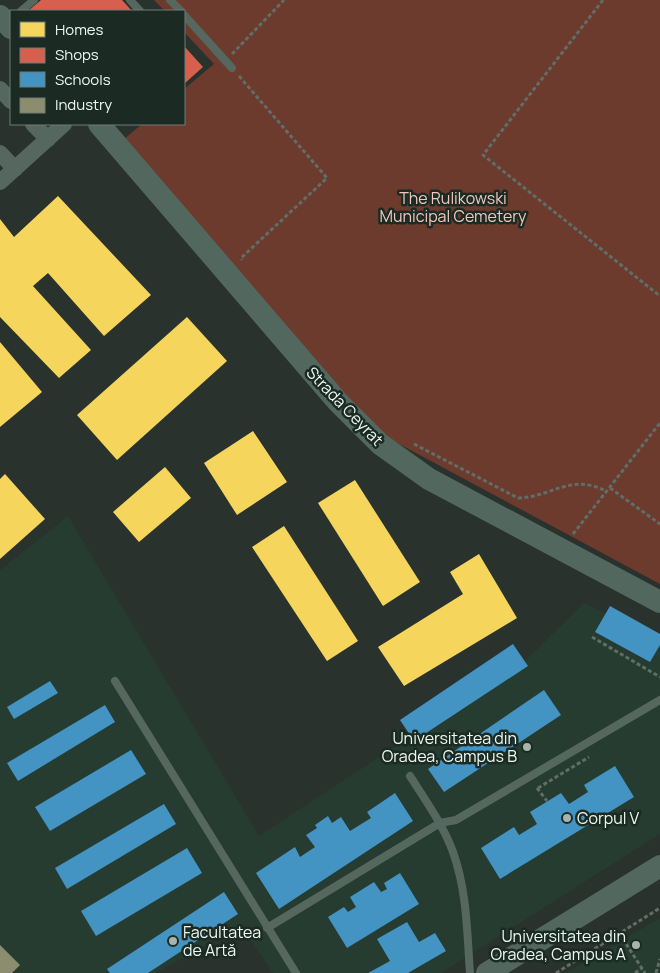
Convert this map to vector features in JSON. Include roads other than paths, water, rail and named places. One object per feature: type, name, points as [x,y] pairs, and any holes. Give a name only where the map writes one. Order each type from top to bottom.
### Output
[{"type":"main road","name":"Strada Ceyrat","points":[[100,125],[338,402],[380,444],[429,479],[660,602]]},
{"type":"main road","points":[[488,973],[660,866]]},
{"type":"street","points":[[0,89],[10,100]]},
{"type":"street","points":[[34,125],[48,139]]},
{"type":"street","points":[[0,182],[63,125]]},
{"type":"street","points":[[0,153],[15,169]]},
{"type":"lane","points":[[22,10],[34,0]]},
{"type":"lane","points":[[130,0],[139,10]]},
{"type":"lane","points":[[170,0],[180,10]]},
{"type":"lane","points":[[185,16],[232,68]]},
{"type":"lane","points":[[115,680],[296,973]]},
{"type":"lane","points":[[267,928],[440,823],[456,820],[660,700]]},
{"type":"lane","points":[[410,776],[440,823],[453,853],[465,900],[470,973]]},
{"type":"place","name":"Universitatea din Oradea, Campus B","points":[[527,747]]},
{"type":"place","name":"Corpul V","points":[[567,818]]},
{"type":"place","name":"Facultatea de Artă","points":[[173,941]]},
{"type":"place","name":"Universitatea din Oradea, Campus A","points":[[636,945]]},
{"type":"park label","name":"The Rulikowski Municipal Cemetery","points":[[453,207]]}]
